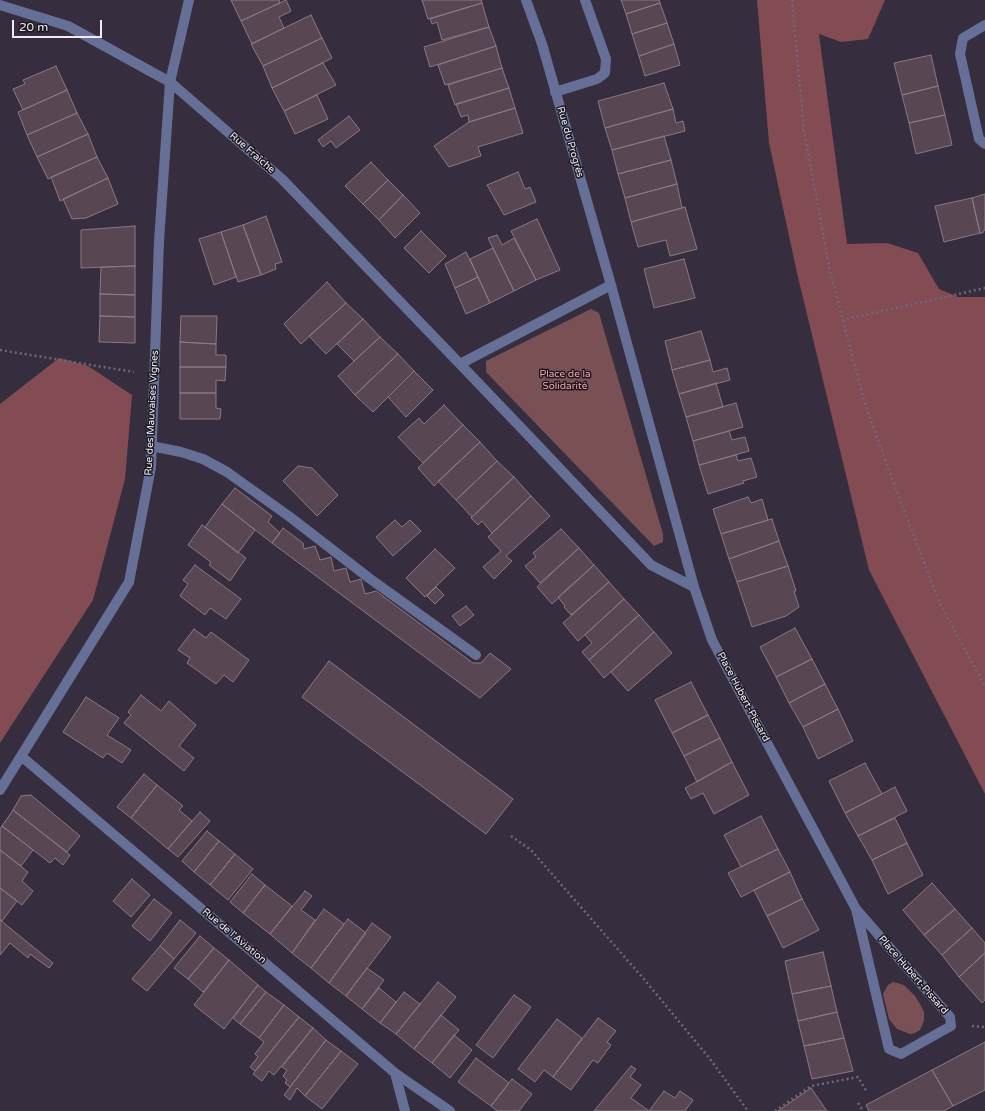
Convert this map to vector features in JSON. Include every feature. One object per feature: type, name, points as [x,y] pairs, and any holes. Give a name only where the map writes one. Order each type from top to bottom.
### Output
[{"type":"street","name":"Rue des Mauvaises Vignes","points":[[0,790],[129,582],[151,467],[159,241],[170,82],[189,0]]},
{"type":"street","name":"Rue du Progrès","points":[[526,0],[542,44],[611,285]]},
{"type":"street","points":[[555,92],[597,79],[605,73],[606,60],[585,0]]},
{"type":"street","name":"Rue Fraîche","points":[[0,5],[68,26],[170,82],[282,179],[460,364]]},
{"type":"street","points":[[985,25],[963,38],[960,54],[979,139],[985,144]]},
{"type":"street","points":[[611,285],[694,587],[651,565],[460,364],[611,285]]},
{"type":"street","points":[[151,446],[181,452],[203,459],[227,472],[290,517],[369,578],[476,655]]},
{"type":"street","name":"Place Hubert-Pissard","points":[[694,587],[712,640],[856,909],[950,1017],[951,1026],[901,1054],[889,1049],[856,909]]},
{"type":"street","name":"Rue de l'Aviation","points":[[21,756],[395,1073],[450,1111]]},
{"type":"street","points":[[395,1073],[405,1111]]},
{"type":"path","points":[[792,0],[804,131],[830,271],[865,404],[939,602],[985,686]]},
{"type":"path","points":[[842,320],[985,288]]},
{"type":"path","points":[[0,350],[154,375]]},
{"type":"path","points":[[511,836],[531,850],[638,972],[710,1059],[748,1111]]},
{"type":"path","points":[[774,1111],[811,1086],[858,1077],[867,1092]]},
{"type":"path","points":[[858,1103],[863,1111]]},
{"type":"green space","name":"Place de la Solidarité","points":[[591,309],[599,313],[663,534],[663,542],[654,546],[486,372],[486,361]]},
{"type":"green space","points":[[893,982],[904,985],[915,996],[924,1012],[924,1021],[920,1030],[915,1033],[910,1034],[897,1029],[889,1019],[883,994],[888,985]]},
{"type":"shaded area","points":[[757,0],[885,0],[868,39],[841,42],[819,34],[847,244],[887,243],[918,253],[939,289],[958,297],[985,297],[985,794],[869,570],[797,273],[769,143]]},
{"type":"shaded area","points":[[59,358],[88,366],[132,395],[125,479],[93,600],[0,743],[0,404]]},
{"type":"building","points":[[231,0],[279,0],[280,3],[241,21]]},
{"type":"building","points":[[286,0],[291,11],[279,17],[284,28],[252,44],[241,21]]},
{"type":"building","points":[[422,0],[481,0],[482,3],[428,19]]},
{"type":"building","points":[[621,0],[659,0],[660,3],[626,14]]},
{"type":"building","points":[[482,3],[489,27],[442,40],[437,22],[432,24],[430,19]]},
{"type":"building","points":[[660,3],[667,23],[632,34],[626,14]]},
{"type":"building","points":[[311,15],[322,38],[263,66],[251,44]]},
{"type":"building","points":[[667,23],[674,44],[639,56],[632,34]]},
{"type":"building","points":[[489,27],[496,46],[430,67],[424,47]]},
{"type":"building","points":[[322,38],[332,58],[272,88],[263,66]]},
{"type":"building","points":[[674,44],[680,65],[645,76],[639,56]]},
{"type":"building","points":[[496,46],[502,68],[445,85],[438,65]]},
{"type":"building","points":[[931,55],[938,86],[902,95],[894,63]]},
{"type":"building","points":[[323,63],[336,85],[284,111],[272,88]]},
{"type":"building","points":[[56,66],[67,90],[23,110],[13,89],[25,84],[23,80]]},
{"type":"building","points":[[502,68],[509,88],[455,105],[448,85]]},
{"type":"building","points":[[664,83],[673,109],[605,128],[598,101]]},
{"type":"building","points":[[938,86],[945,115],[909,123],[902,95]]},
{"type":"building","points":[[509,88],[515,108],[469,122],[468,115],[461,117],[456,104]]},
{"type":"building","points":[[67,90],[77,113],[27,135],[18,112]]},
{"type":"building","points":[[317,95],[328,119],[295,134],[284,111]]},
{"type":"building","points":[[515,108],[523,133],[478,147],[481,156],[449,167],[434,146],[469,122]]},
{"type":"building","points":[[673,109],[676,123],[683,121],[685,131],[612,150],[605,128]]},
{"type":"building","points":[[77,113],[88,134],[37,157],[27,135]]},
{"type":"building","points":[[945,115],[952,145],[916,154],[909,123]]},
{"type":"building","points":[[349,116],[360,130],[336,148],[331,141],[323,147],[318,140]]},
{"type":"building","points":[[88,134],[97,157],[48,179],[37,157]]},
{"type":"building","points":[[664,136],[671,160],[618,174],[612,150]]},
{"type":"building","points":[[97,157],[108,178],[60,201],[51,177]]},
{"type":"building","points":[[671,160],[677,184],[625,198],[618,174]]},
{"type":"building","points":[[371,162],[388,180],[363,204],[345,186]]},
{"type":"building","points":[[518,172],[525,189],[530,187],[536,202],[504,215],[487,185]]},
{"type":"building","points":[[108,178],[118,204],[86,218],[72,219],[63,199]]},
{"type":"building","points":[[388,180],[403,195],[379,220],[363,204]]},
{"type":"building","points":[[677,184],[682,208],[631,222],[625,198]]},
{"type":"building","points":[[985,194],[985,230],[983,233],[980,233],[972,198]]},
{"type":"building","points":[[403,195],[420,213],[395,238],[379,220]]},
{"type":"building","points":[[972,198],[980,233],[944,242],[935,206]]},
{"type":"building","points":[[685,207],[697,249],[670,256],[666,240],[638,247],[631,222]]},
{"type":"building","points":[[266,216],[282,262],[275,264],[276,269],[261,275],[243,225]]},
{"type":"building","points":[[537,219],[560,270],[536,280],[511,231]]},
{"type":"building","points":[[243,225],[261,275],[238,282],[221,232]]},
{"type":"building","points":[[135,226],[135,266],[81,268],[81,230]]},
{"type":"building","points":[[421,231],[446,256],[429,273],[404,248]]},
{"type":"building","points":[[221,232],[236,277],[214,285],[199,239]]},
{"type":"building","points":[[497,235],[502,245],[514,238],[536,280],[514,291],[488,238]]},
{"type":"building","points":[[493,248],[514,291],[490,303],[470,259]]},
{"type":"building","points":[[466,252],[478,277],[455,288],[445,264]]},
{"type":"building","points":[[684,259],[695,298],[654,308],[644,269]]},
{"type":"building","points":[[135,266],[135,295],[100,294],[101,267]]},
{"type":"building","points":[[478,277],[490,303],[466,314],[455,288]]},
{"type":"building","points":[[327,282],[346,303],[301,344],[284,324]]},
{"type":"building","points":[[100,294],[135,295],[135,317],[100,316]]},
{"type":"building","points":[[346,303],[363,319],[326,354],[309,336]]},
{"type":"building","points":[[100,316],[135,317],[135,343],[99,342]]},
{"type":"building","points":[[181,316],[217,316],[216,344],[180,342]]},
{"type":"building","points":[[363,319],[380,337],[354,361],[337,344]]},
{"type":"building","points":[[701,331],[710,360],[672,370],[665,341]]},
{"type":"building","points":[[380,337],[398,354],[355,395],[338,376]]},
{"type":"building","points":[[180,342],[216,344],[216,355],[226,355],[226,367],[180,367]]},
{"type":"building","points":[[398,354],[414,371],[373,412],[355,395]]},
{"type":"building","points":[[710,360],[713,372],[727,368],[730,380],[679,394],[672,370]]},
{"type":"building","points":[[180,367],[226,367],[225,381],[216,380],[216,393],[180,393]]},
{"type":"building","points":[[414,371],[433,390],[406,417],[388,397]]},
{"type":"building","points":[[716,383],[723,407],[686,417],[679,394]]},
{"type":"building","points":[[180,393],[216,393],[216,408],[221,409],[220,419],[180,419]]},
{"type":"building","points":[[736,403],[743,427],[693,441],[686,417]]},
{"type":"building","points":[[444,405],[463,425],[423,463],[398,437],[419,418],[424,424]]},
{"type":"building","points":[[463,425],[480,442],[434,486],[418,468]]},
{"type":"building","points":[[729,431],[732,440],[745,437],[749,451],[699,465],[693,441]]},
{"type":"building","points":[[480,442],[497,461],[456,500],[438,481]]},
{"type":"building","points":[[736,455],[738,461],[751,458],[757,477],[743,481],[744,483],[708,494],[699,465]]},
{"type":"building","points":[[497,461],[514,477],[472,517],[456,500]]},
{"type":"building","points":[[298,466],[312,468],[338,495],[317,516],[283,481]]},
{"type":"building","points":[[514,477],[531,496],[492,533],[482,521],[478,525],[471,518]]},
{"type":"building","points":[[235,488],[272,516],[268,522],[280,533],[272,543],[222,504]]},
{"type":"building","points":[[531,496],[550,516],[506,556],[512,561],[494,579],[483,567],[501,551],[488,537]]},
{"type":"building","points":[[748,497],[751,503],[762,499],[768,520],[721,534],[713,509]]},
{"type":"building","points":[[222,504],[255,530],[238,553],[205,527]]},
{"type":"building","points":[[772,519],[779,541],[729,559],[721,534]]},
{"type":"building","points":[[395,520],[402,527],[410,520],[421,531],[393,556],[376,537]]},
{"type":"building","points":[[202,525],[246,558],[230,581],[209,565],[211,562],[188,545]]},
{"type":"building","points":[[283,528],[303,543],[304,549],[315,546],[320,560],[331,557],[334,571],[346,568],[350,582],[361,579],[365,594],[376,591],[473,663],[481,663],[490,653],[511,669],[480,698],[272,543]]},
{"type":"building","points":[[561,529],[579,548],[540,583],[525,566],[536,557],[533,553]]},
{"type":"building","points":[[779,541],[788,566],[737,582],[729,559]]},
{"type":"building","points":[[579,548],[594,565],[552,604],[537,587]]},
{"type":"building","points":[[435,549],[455,568],[425,597],[406,578]]},
{"type":"building","points":[[195,565],[241,599],[226,619],[210,608],[205,615],[180,596],[188,584],[183,580]]},
{"type":"building","points":[[594,565],[609,582],[571,615],[558,597]]},
{"type":"building","points":[[788,566],[796,591],[794,591],[799,607],[786,616],[752,627],[737,582]]},
{"type":"building","points":[[609,582],[624,599],[578,641],[563,623]]},
{"type":"building","points":[[436,587],[444,595],[435,604],[427,596]]},
{"type":"building","points":[[624,599],[639,615],[589,660],[582,652],[592,643],[585,635]]},
{"type":"building","points":[[466,606],[474,615],[460,626],[452,616]]},
{"type":"building","points":[[639,615],[654,632],[604,678],[589,660]]},
{"type":"building","points":[[795,628],[812,659],[776,677],[760,647]]},
{"type":"building","points":[[194,629],[206,638],[211,632],[249,660],[233,682],[224,675],[216,684],[187,663],[190,658],[178,650]]},
{"type":"building","points":[[654,632],[672,653],[628,691],[611,672]]},
{"type":"building","points":[[812,659],[825,684],[789,703],[776,677]]},
{"type":"building","points":[[329,661],[513,799],[486,834],[302,697]]},
{"type":"building","points":[[691,682],[708,715],[672,733],[655,700]]},
{"type":"building","points":[[825,684],[838,709],[803,727],[789,703]]},
{"type":"building","points":[[141,695],[161,711],[169,701],[196,725],[179,746],[194,758],[184,771],[124,723],[131,715],[128,712]]},
{"type":"building","points":[[86,697],[119,718],[107,735],[131,750],[122,763],[107,753],[103,758],[63,732]]},
{"type":"building","points":[[838,709],[853,741],[818,759],[803,727]]},
{"type":"building","points":[[708,715],[720,738],[684,756],[672,733]]},
{"type":"building","points":[[720,738],[732,762],[697,782],[684,756]]},
{"type":"building","points":[[732,762],[749,795],[714,814],[703,793],[691,799],[685,788]]},
{"type":"building","points":[[865,763],[882,794],[845,813],[829,781]]},
{"type":"building","points":[[144,774],[157,785],[131,818],[117,807]]},
{"type":"building","points":[[157,785],[183,806],[179,810],[192,821],[168,849],[131,818]]},
{"type":"building","points":[[895,787],[907,811],[858,836],[845,813]]},
{"type":"building","points":[[31,795],[80,836],[67,852],[13,810],[21,796]]},
{"type":"building","points":[[13,810],[70,855],[63,865],[55,858],[50,863],[2,826]]},
{"type":"building","points":[[200,812],[210,821],[178,857],[168,849]]},
{"type":"building","points":[[761,816],[778,849],[741,867],[724,835]]},
{"type":"building","points":[[895,818],[907,843],[872,860],[858,836]]},
{"type":"building","points":[[2,826],[33,850],[21,866],[0,850],[0,829]]},
{"type":"building","points":[[207,831],[219,841],[194,872],[182,861]]},
{"type":"building","points":[[219,841],[235,854],[210,885],[194,872]]},
{"type":"building","points":[[907,843],[923,875],[888,894],[872,860]]},
{"type":"building","points":[[778,849],[790,872],[741,897],[728,873]]},
{"type":"building","points":[[0,850],[28,872],[22,881],[33,891],[22,905],[0,888]]},
{"type":"building","points":[[235,854],[253,869],[228,900],[210,885]]},
{"type":"building","points":[[790,872],[802,899],[767,916],[754,890]]},
{"type":"building","points":[[252,874],[265,885],[243,913],[230,902]]},
{"type":"building","points":[[132,879],[150,895],[131,917],[113,901]]},
{"type":"building","points":[[932,883],[955,909],[924,935],[903,910]]},
{"type":"building","points":[[265,885],[292,906],[270,934],[243,913]]},
{"type":"building","points":[[0,888],[17,901],[2,921],[0,920]]},
{"type":"building","points":[[305,891],[312,896],[301,910],[315,920],[292,953],[270,934]]},
{"type":"building","points":[[154,899],[172,913],[150,941],[132,926]]},
{"type":"building","points":[[802,899],[819,930],[783,948],[767,916]]},
{"type":"building","points":[[324,909],[344,924],[311,968],[292,953]]},
{"type":"building","points":[[955,909],[972,928],[942,955],[924,935]]},
{"type":"building","points":[[348,919],[366,933],[329,983],[311,968]]},
{"type":"building","points":[[0,920],[53,963],[49,968],[30,954],[28,958],[10,943],[0,955]]},
{"type":"building","points":[[180,920],[196,933],[174,959],[160,946]]},
{"type":"building","points":[[372,923],[391,937],[346,996],[329,983]]},
{"type":"building","points":[[972,928],[985,943],[985,953],[959,977],[942,955]]},
{"type":"building","points":[[200,936],[214,948],[188,979],[174,968]]},
{"type":"building","points":[[160,946],[174,959],[147,991],[132,979]]},
{"type":"building","points":[[214,948],[229,960],[203,992],[188,979]]},
{"type":"building","points":[[823,952],[831,986],[792,994],[785,961]]},
{"type":"building","points":[[985,953],[985,1000],[982,1003],[959,977]]},
{"type":"building","points":[[229,960],[258,985],[224,1029],[194,1005]]},
{"type":"building","points":[[367,968],[384,980],[362,1009],[346,996]]},
{"type":"building","points":[[438,982],[456,997],[414,1049],[396,1034]]},
{"type":"building","points":[[258,985],[266,992],[240,1024],[233,1018]]},
{"type":"building","points":[[831,986],[837,1012],[798,1021],[792,994]]},
{"type":"building","points":[[379,988],[396,1002],[380,1023],[362,1009]]},
{"type":"building","points":[[266,992],[284,1005],[259,1038],[240,1024]]},
{"type":"building","points":[[404,992],[420,1004],[396,1034],[380,1023]]},
{"type":"building","points":[[514,995],[531,1007],[493,1058],[476,1045]]},
{"type":"building","points":[[284,1005],[299,1017],[255,1071],[250,1067],[258,1057],[255,1054],[264,1042],[259,1038]]},
{"type":"building","points":[[837,1012],[844,1038],[804,1046],[798,1021]]},
{"type":"building","points":[[441,1015],[459,1030],[432,1063],[414,1049]]},
{"type":"building","points":[[299,1017],[313,1028],[274,1075],[269,1071],[262,1081],[253,1074]]},
{"type":"building","points":[[598,1018],[616,1031],[607,1042],[611,1045],[598,1063],[593,1060],[571,1090],[553,1077]]},
{"type":"building","points":[[557,1019],[582,1038],[553,1077],[544,1070],[535,1082],[518,1069]]},
{"type":"building","points":[[313,1028],[326,1040],[290,1087],[285,1083],[287,1080],[283,1076],[287,1070],[282,1067]]},
{"type":"building","points":[[454,1035],[472,1050],[450,1078],[432,1063]]},
{"type":"building","points":[[844,1038],[853,1071],[812,1079],[804,1046]]},
{"type":"building","points":[[326,1040],[341,1051],[305,1096],[297,1088],[290,1100],[284,1095]]},
{"type":"building","points":[[985,1042],[985,1090],[953,1106],[932,1070]]},
{"type":"building","points":[[341,1051],[358,1064],[322,1109],[305,1096]]},
{"type":"building","points":[[476,1058],[509,1083],[491,1106],[458,1082]]},
{"type":"building","points":[[631,1066],[636,1069],[630,1077],[641,1085],[631,1098],[649,1111],[594,1111]]},
{"type":"building","points":[[932,1070],[953,1106],[944,1111],[869,1111],[866,1105]]},
{"type":"building","points":[[512,1079],[532,1094],[519,1111],[497,1111],[491,1106]]},
{"type":"building","points":[[811,1088],[827,1111],[778,1111]]},
{"type":"building","points":[[664,1091],[675,1098],[680,1091],[693,1100],[685,1111],[649,1111]]}]
